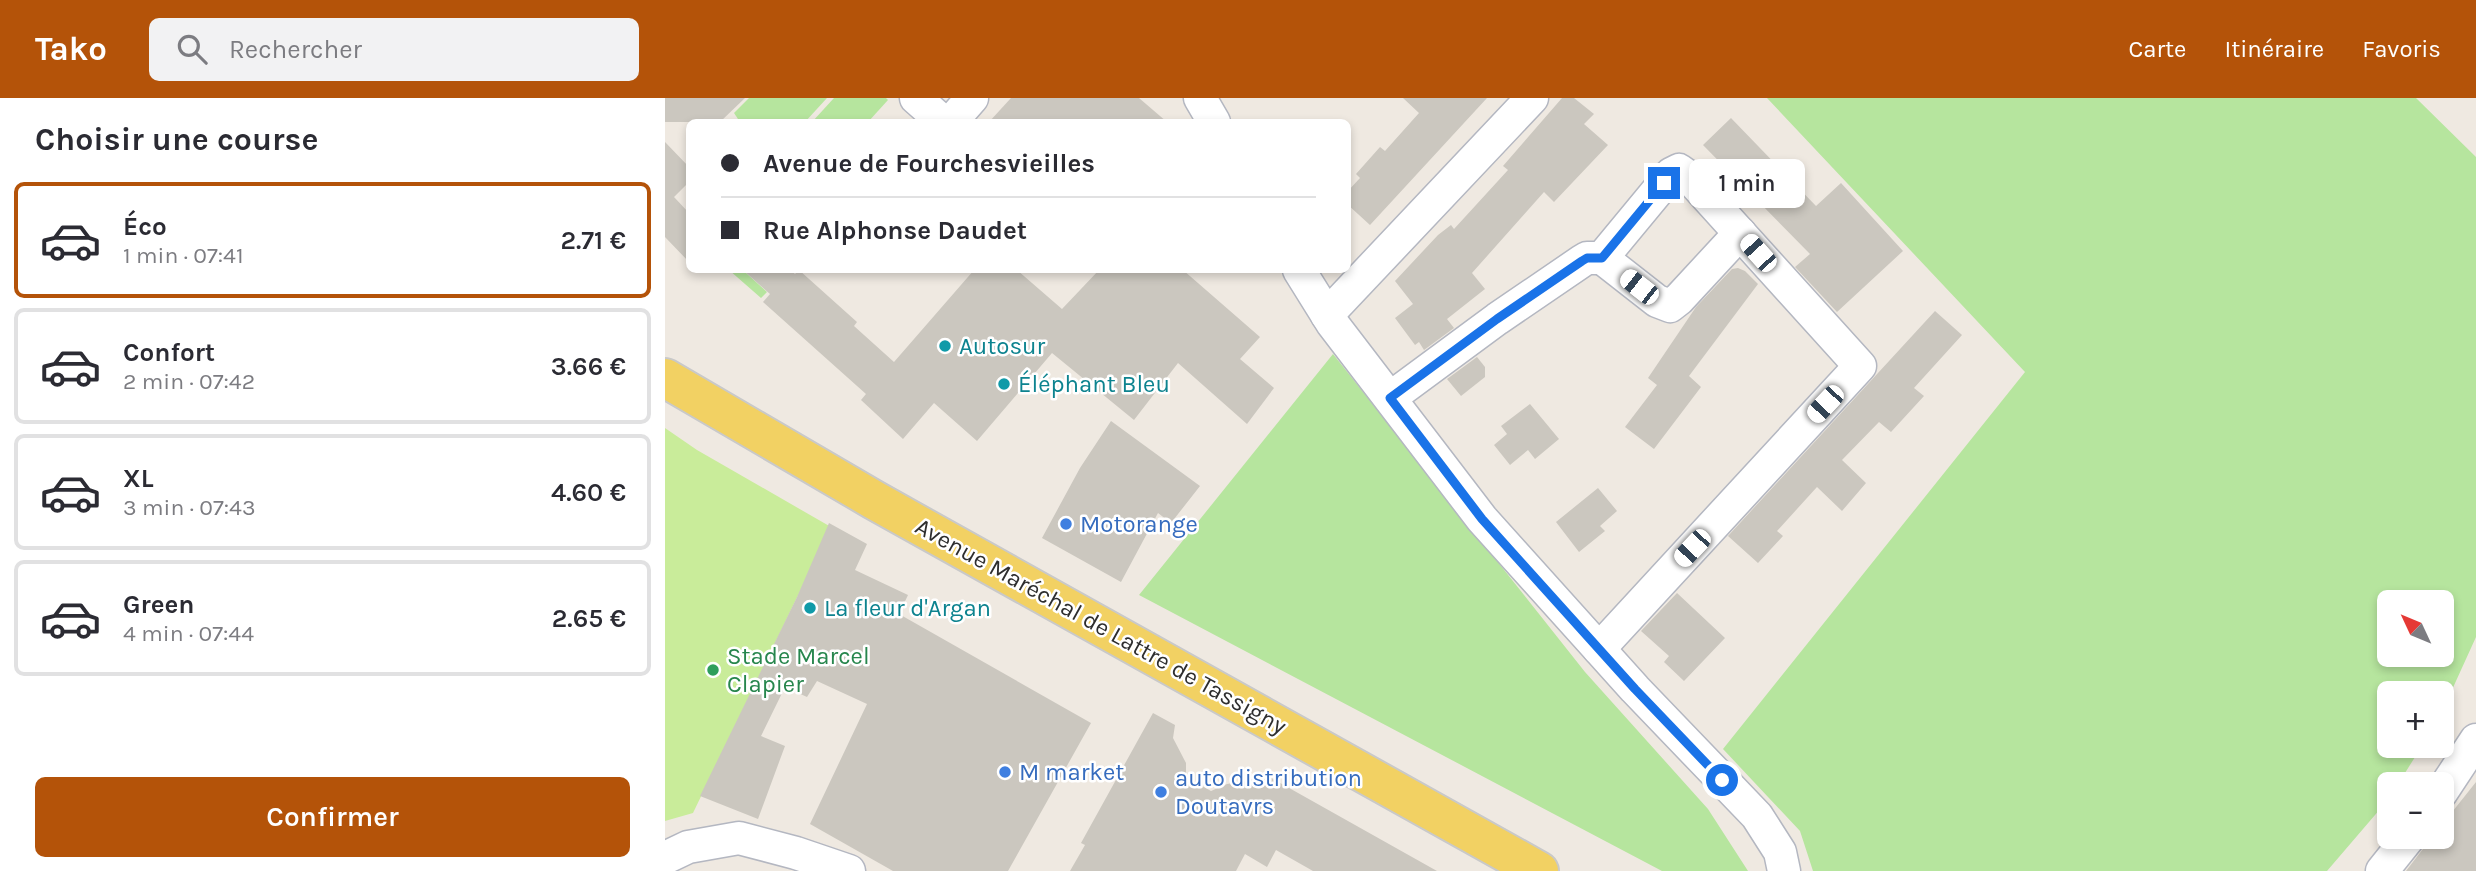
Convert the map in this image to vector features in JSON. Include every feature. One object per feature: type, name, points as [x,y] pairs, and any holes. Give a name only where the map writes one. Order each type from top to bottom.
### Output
[{"type":"main road","name":"Avenue Maréchal de Lattre de Tassigny","points":[[665,378],[874,500],[1539,871]]},
{"type":"street","points":[[916,98],[940,119]]},
{"type":"street","points":[[954,119],[972,98]]},
{"type":"street","points":[[1200,98],[1212,119]]},
{"type":"street","points":[[1327,315],[1531,98]]},
{"type":"street","points":[[1390,398],[1497,319],[1592,259],[1679,170],[1689,177],[1860,366],[1599,649]]},
{"type":"street","points":[[1592,259],[1657,301],[1670,306],[1740,233]]},
{"type":"street","points":[[1301,273],[1327,315],[1482,519],[1599,649],[1757,816],[1780,852],[1784,871]]},
{"type":"street","points":[[2454,773],[2476,740]]},
{"type":"street","points":[[665,858],[688,847],[739,838],[849,871]]},
{"type":"street","points":[[2382,871],[2400,849]]},
{"type":"green space","points":[[749,98],[827,98],[808,119],[738,119],[734,113]]},
{"type":"green space","points":[[834,98],[888,100],[871,119],[815,119]]},
{"type":"green space","points":[[1767,98],[2416,98],[2476,157],[2476,637],[2454,685],[2454,681],[2377,681],[2377,758],[2414,758],[2406,772],[2377,772],[2377,813],[2327,871],[1813,871],[1800,831],[1723,749],[2025,372]]},
{"type":"green space","points":[[732,273],[746,273],[767,292],[761,298]]},
{"type":"green space","points":[[1333,354],[1585,672],[1708,809],[1748,871],[1662,871],[1139,595]]},
{"type":"green space","name":"Stade Marcel Clapier","points":[[665,428],[697,450],[831,527],[693,813],[665,821]]},
{"type":"building","points":[[665,98],[745,98],[723,119],[665,122]]},
{"type":"building","points":[[1011,98],[1139,98],[1164,119],[992,119]]},
{"type":"building","points":[[1403,98],[1487,98],[1370,225],[1351,208],[1351,188],[1360,178],[1356,174],[1380,147],[1385,151],[1419,113]]},
{"type":"building","points":[[1562,98],[1574,98],[1594,114],[1584,124],[1608,145],[1554,202],[1544,192],[1472,273],[1485,289],[1447,319],[1454,328],[1424,350],[1419,342],[1415,345],[1395,318],[1413,304],[1395,281],[1438,235],[1451,225],[1454,229],[1508,170],[1503,166]]},
{"type":"building","points":[[1731,118],[1816,206],[1841,183],[1903,251],[1837,312],[1795,267],[1810,254],[1703,145]]},
{"type":"building","points":[[665,142],[686,164],[686,185],[674,197],[686,210],[686,259],[665,237]]},
{"type":"building","points":[[1738,268],[1758,284],[1689,376],[1701,387],[1654,449],[1625,427],[1657,385],[1648,378],[1696,307],[1732,269]]},
{"type":"building","points":[[746,273],[802,273],[857,322],[854,326],[894,362],[971,273],[1020,273],[1062,309],[1096,273],[1186,273],[1260,337],[1240,359],[1274,388],[1247,424],[1178,363],[1134,420],[1052,353],[977,441],[934,403],[903,439],[861,400],[866,394],[763,302],[770,294]]},
{"type":"building","points":[[1935,311],[1962,335],[1914,388],[1924,396],[1891,432],[1879,422],[1842,460],[1866,483],[1842,511],[1817,487],[1777,531],[1783,536],[1758,563],[1728,536]]},
{"type":"building","points":[[1477,357],[1485,367],[1485,377],[1461,396],[1447,379]]},
{"type":"building","points":[[1530,404],[1559,439],[1535,459],[1528,450],[1510,465],[1494,445],[1507,434],[1501,426]]},
{"type":"building","points":[[1111,421],[1200,486],[1171,523],[1158,513],[1121,582],[1042,538],[1080,468]]},
{"type":"building","points":[[1598,488],[1617,511],[1600,526],[1605,531],[1579,552],[1556,522]]},
{"type":"building","points":[[829,523],[867,544],[855,570],[908,595],[899,614],[1091,723],[1008,871],[893,871],[810,824],[867,704],[817,681],[807,697],[785,687],[761,736],[785,746],[758,819],[700,796],[797,597]]},
{"type":"building","points":[[1677,593],[1725,638],[1684,681],[1664,662],[1669,656],[1641,631]]},
{"type":"building","name":"auto distribution Doutavrs","points":[[1153,713],[1175,725],[1173,738],[1186,763],[1186,777],[1211,791],[1264,774],[1437,871],[1313,871],[1276,850],[1267,867],[1245,854],[1236,871],[1070,871],[1085,845],[1081,843]]},
{"type":"building","points":[[2476,782],[2476,871],[2406,871],[2423,849],[2454,849],[2454,810]]},
{"type":"place","name":"Autosur","points":[[945,346]]},
{"type":"place","name":"Éléphant Bleu","points":[[1004,384]]},
{"type":"place","name":"Motorange","points":[[1066,524]]},
{"type":"place","name":"La fleur d'Argan","points":[[810,608]]},
{"type":"place","name":"Stade Marcel Clapier","points":[[713,670]]},
{"type":"place","name":"M market","points":[[1005,772]]},
{"type":"place","name":"auto distribution Doutavrs","points":[[1161,792]]},
{"type":"route","points":[[1664,183],[1602,258],[1587,258],[1582,261],[1497,319],[1390,398],[1482,519],[1635,689],[1722,780]]}]
